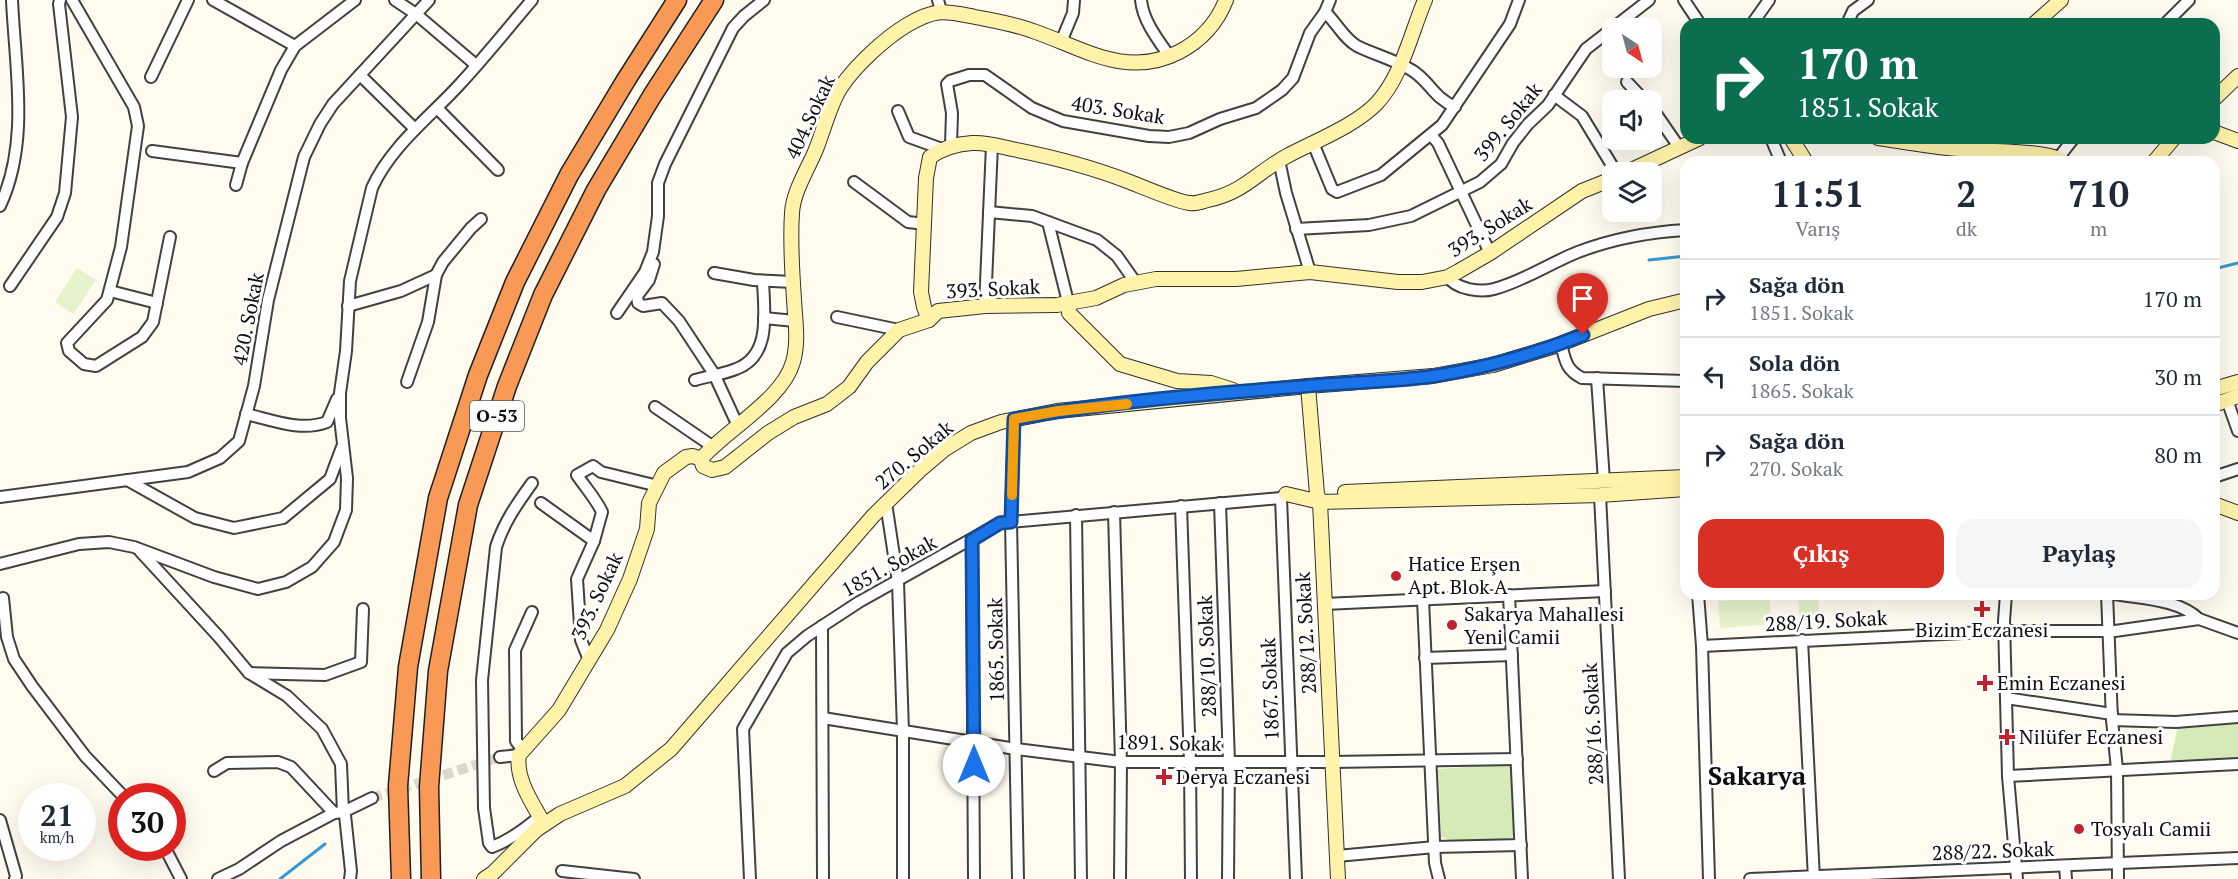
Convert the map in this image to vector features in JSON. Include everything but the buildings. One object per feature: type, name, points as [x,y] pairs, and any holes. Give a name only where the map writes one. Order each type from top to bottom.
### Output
[{"type":"highway","name":"O-53","points":[[401,879],[398,786],[408,667],[438,498],[478,375],[515,282],[569,175],[677,0]]},
{"type":"highway","name":"O-53","points":[[431,879],[429,787],[438,671],[468,505],[507,386],[543,295],[596,190],[652,96],[714,0]]},
{"type":"street","points":[[0,206],[11,178],[17,146],[18,92],[12,0]]},
{"type":"street","points":[[10,286],[57,217],[65,193],[72,117],[60,0]]},
{"type":"street","points":[[72,0],[137,116],[138,126],[122,247],[110,291],[107,300],[67,343],[69,351],[88,366],[101,364],[142,337],[153,322],[170,237]]},
{"type":"street","points":[[152,77],[188,0]]},
{"type":"street","points":[[213,0],[295,45]]},
{"type":"street","points":[[236,185],[242,164],[280,70],[295,45],[355,0]]},
{"type":"street","points":[[395,0],[416,14],[476,65]]},
{"type":"street","name":"420. Sokak","points":[[0,496],[188,472],[220,458],[239,441],[254,386],[268,300],[304,157],[320,124],[333,104],[429,0]]},
{"type":"street","points":[[0,564],[79,544],[110,542],[138,549],[214,577],[258,589],[286,582],[312,567],[334,542],[346,510],[347,478],[340,393],[346,351],[350,282],[372,188],[378,176],[415,129],[476,65],[532,0]]},
{"type":"street","points":[[617,313],[645,272],[653,252],[658,216],[658,183],[665,164],[733,28],[764,0]]},
{"type":"street","points":[[1061,42],[1073,13],[1074,0]]},
{"type":"street","points":[[1141,0],[1142,8],[1153,32],[1170,57]]},
{"type":"street","name":"404.Sokak","points":[[701,459],[712,446],[738,426],[779,388],[793,364],[796,340],[792,210],[798,189],[840,88],[863,61],[904,27],[940,6],[1008,23],[1102,58],[1142,64],[1170,57],[1190,46],[1208,30],[1226,0]]},
{"type":"street","name":"403. Sokak","points":[[946,147],[952,113],[946,84],[969,75],[985,75],[1032,108],[1063,121],[1149,136],[1169,137],[1189,134],[1220,119],[1256,108],[1282,90],[1293,78],[1310,33],[1325,12],[1330,0]]},
{"type":"street","points":[[929,320],[921,292],[926,178],[930,157],[946,147],[974,142],[1051,156],[1190,204],[1233,192],[1253,181],[1279,160],[1313,143],[1376,104],[1387,89],[1399,65],[1425,0]]},
{"type":"street","points":[[1313,143],[1332,189],[1337,192],[1381,175],[1442,125],[1510,24],[1519,0]]},
{"type":"street","name":"399. Sokak","points":[[1296,229],[1369,225],[1411,216],[1460,193],[1490,175],[1513,143],[1548,105],[1586,49],[1649,0]]},
{"type":"street","points":[[1684,0],[1696,18]]},
{"type":"street","points":[[1756,18],[1769,0]]},
{"type":"street","points":[[1850,18],[1853,11],[1868,0]]},
{"type":"street","points":[[2041,18],[2061,0]]},
{"type":"street","points":[[2171,18],[2189,0]]},
{"type":"street","points":[[1325,12],[1336,22],[1344,36],[1356,45],[1412,70],[1436,96],[1455,107]]},
{"type":"street","points":[[360,75],[415,129]]},
{"type":"street","points":[[2220,93],[2238,76]]},
{"type":"street","points":[[1627,82],[1635,90]]},
{"type":"street","points":[[1554,95],[1582,116],[1610,162]]},
{"type":"street","points":[[437,108],[498,170]]},
{"type":"street","points":[[898,111],[909,137],[946,147]]},
{"type":"street","points":[[1662,122],[1679,147]]},
{"type":"street","points":[[2220,134],[2238,141]]},
{"type":"street","points":[[1431,135],[1438,144],[1490,253]]},
{"type":"street","points":[[1648,162],[1686,144]]},
{"type":"street","points":[[1930,144],[2030,156]]},
{"type":"street","points":[[2159,156],[2169,144]]},
{"type":"street","points":[[986,306],[992,145]]},
{"type":"street","points":[[152,151],[242,164]]},
{"type":"street","points":[[1279,160],[1296,229],[1310,272]]},
{"type":"street","points":[[854,182],[908,222],[924,224]]},
{"type":"street","name":"393. Sokak","points":[[522,751],[560,710],[607,630],[630,579],[647,529],[649,502],[664,473],[686,457],[693,456],[701,459],[703,466],[712,470],[725,467],[768,433],[794,417],[827,404],[849,387],[867,362],[899,330],[929,320],[938,311],[986,306],[1057,305],[1068,308],[1124,285],[1156,279],[1236,279],[1310,272],[1398,282],[1422,282],[1448,277],[1490,253],[1581,191],[1602,183]]},
{"type":"street","points":[[988,212],[1032,216],[1087,236],[1109,248],[1136,283]]},
{"type":"street","points":[[407,382],[428,322],[436,275],[443,262],[481,219]]},
{"type":"street","points":[[1048,222],[1068,308],[1120,364],[1177,381],[1211,383],[1240,392]]},
{"type":"street","points":[[1448,277],[1452,283],[1459,286],[1492,290],[1533,274],[1578,252],[1626,237],[1680,231]]},
{"type":"street","points":[[653,252],[654,268],[649,280],[637,296],[637,301],[643,306],[657,302],[664,304],[679,321],[714,374],[738,426]]},
{"type":"street","points":[[714,273],[764,281],[793,282]]},
{"type":"street","points":[[348,306],[402,291],[436,275]]},
{"type":"street","points":[[695,380],[738,369],[756,355],[764,332],[764,281]]},
{"type":"street","points":[[110,291],[157,303]]},
{"type":"street","name":"270. Sokak","points":[[484,879],[493,873],[536,830],[542,820],[625,786],[671,749],[886,503],[945,449],[971,433],[1001,422],[1058,411],[1240,392],[1433,376],[1493,365],[1561,344],[1649,309],[1680,301]]},
{"type":"street","points":[[837,317],[899,330]]},
{"type":"street","points":[[764,318],[795,321]]},
{"type":"street","points":[[1561,344],[1567,366],[1573,374],[1582,378],[1680,381]]},
{"type":"street","points":[[1598,378],[1604,481]]},
{"type":"street","points":[[2220,387],[2238,382]]},
{"type":"street","name":"288/12. Sokak","points":[[1308,386],[1318,498],[1338,879]]},
{"type":"street","points":[[246,414],[300,426],[320,424],[327,422],[340,393]]},
{"type":"street","points":[[2226,400],[2238,431]]},
{"type":"street","points":[[654,407],[712,446]]},
{"type":"street","name":"1865. Sokak","points":[[1014,419],[1011,522],[1018,879]]},
{"type":"street","points":[[126,480],[195,518],[234,528],[283,518],[330,479],[343,444]]},
{"type":"street","points":[[589,660],[581,640],[577,579],[594,541],[603,512],[577,475],[593,466],[601,472],[658,486]]},
{"type":"street","points":[[2220,475],[2238,469]]},
{"type":"street","points":[[1318,498],[1680,477]]},
{"type":"street","points":[[532,483],[511,512],[501,530],[496,547],[482,680],[484,808],[489,843],[492,847],[542,820],[526,793],[518,763],[522,751],[516,741],[515,650],[532,612]]},
{"type":"street","points":[[1283,496],[1318,498],[1600,495],[1680,489]]},
{"type":"street","name":"288/16. Sokak","points":[[1600,495],[1619,879]]},
{"type":"street","name":"1851. Sokak","points":[[750,879],[743,729],[787,653],[822,626],[859,602],[1000,523],[1283,496]]},
{"type":"street","name":"1867. Sokak","points":[[1283,496],[1290,762],[1296,879]]},
{"type":"street","points":[[541,503],[594,541]]},
{"type":"street","points":[[886,503],[898,582],[903,731],[903,879]]},
{"type":"street","name":"288/10. Sokak","points":[[1220,503],[1229,762],[1228,879]]},
{"type":"street","points":[[1181,506],[1190,762],[1191,879]]},
{"type":"street","points":[[2220,506],[2238,513]]},
{"type":"street","points":[[1114,512],[1121,762],[1120,879]]},
{"type":"street","points":[[1076,515],[1082,879]]},
{"type":"street","points":[[2220,515],[2238,522]]},
{"type":"street","points":[[972,540],[974,879]]},
{"type":"street","points":[[138,549],[249,673],[287,696],[322,729],[341,764],[339,813]]},
{"type":"street","points":[[1324,604],[1605,591]]},
{"type":"street","points":[[1509,595],[1522,879]]},
{"type":"street","points":[[3,598],[7,637],[14,659],[85,756],[111,783]]},
{"type":"street","points":[[1423,600],[1435,863],[1439,879]]},
{"type":"street","points":[[1698,600],[1709,879]]},
{"type":"street","points":[[2006,600],[2004,631],[2008,776],[2017,874]]},
{"type":"street","points":[[2107,600],[2112,717],[2117,769],[2118,879]]},
{"type":"street","points":[[2150,600],[2191,611],[2199,620]]},
{"type":"street","points":[[249,673],[325,675],[361,662],[363,609]]},
{"type":"street","name":"288/19. Sokak","points":[[1702,646],[2004,631],[2109,631],[2199,620],[2238,633]]},
{"type":"street","points":[[822,626],[823,879]]},
{"type":"street","points":[[1802,640],[1814,878]]},
{"type":"street","points":[[1425,658],[1512,656]]},
{"type":"street","points":[[2006,698],[2112,717],[2176,722],[2238,717]]},
{"type":"street","name":"1891. Sokak","points":[[823,718],[973,743],[1121,762],[1430,762],[1517,759]]},
{"type":"street","points":[[500,757],[522,751]]},
{"type":"street","points":[[214,771],[227,763],[278,762],[291,767],[339,813],[345,815],[351,879]]},
{"type":"street","points":[[2008,776],[2238,764]]},
{"type":"street","points":[[218,879],[281,841],[372,798]]},
{"type":"street","points":[[0,820],[15,879]]},
{"type":"street","points":[[1336,856],[1435,847],[1521,845]]},
{"type":"street","name":"288/22. Sokak","points":[[1750,879],[2017,874],[2065,866],[2238,858]]},
{"type":"street","points":[[172,861],[181,879]]},
{"type":"street","points":[[2065,866],[2066,879]]},
{"type":"street","points":[[562,872],[590,877],[634,879]]},
{"type":"green space","points":[[77,268],[96,280],[73,314],[55,302]]},
{"type":"green space","points":[[1770,600],[1771,624],[1720,628],[1718,601]]},
{"type":"green space","points":[[1798,600],[1818,600],[1820,623],[1800,624]]},
{"type":"green space","points":[[2238,722],[2238,758],[2170,763],[2178,726]]},
{"type":"green space","points":[[1511,764],[1514,837],[1468,843],[1441,837],[1438,769]]},
{"type":"waterway","points":[[1649,260],[1680,257]]},
{"type":"waterway","points":[[2220,268],[2238,263]]},
{"type":"waterway","points":[[280,879],[325,844]]},
{"type":"tunnel","points":[[372,798],[500,757]]},
{"type":"slow traffic","points":[[1012,495],[1014,419],[1058,411],[1127,404]]},
{"type":"place","name":"Hatice Erşen Apt. Blok A","points":[[1396,576]]},
{"type":"place","name":"Bizim Eczanesi","points":[[1982,609]]},
{"type":"place","name":"Sakarya Mahallesi Yeni Camii","points":[[1452,625]]},
{"type":"place","name":"Emin Eczanesi","points":[[1985,683]]},
{"type":"place","name":"Nilüfer Eczanesi","points":[[2007,737]]},
{"type":"place","name":"Derya Eczanesi","points":[[1164,777]]},
{"type":"place","name":"Tosyalı Camii","points":[[2079,829]]},
{"type":"district","name":"Sakarya","points":[[1757,776]]},
{"type":"route","points":[[974,765],[972,540],[1000,523],[1011,522],[1014,419],[1058,411],[1182,398],[1433,376],[1493,365],[1583,335]]}]
